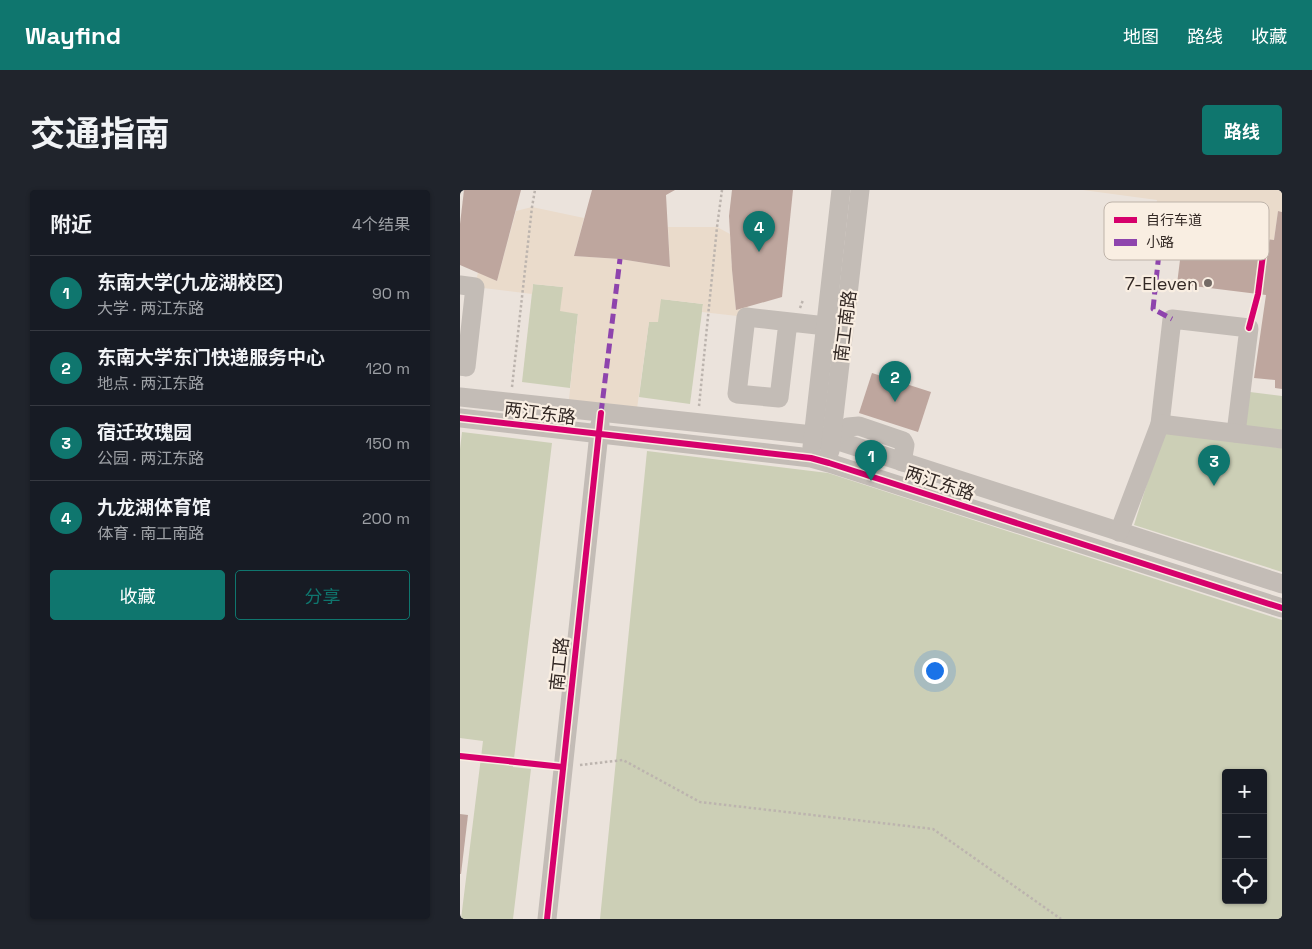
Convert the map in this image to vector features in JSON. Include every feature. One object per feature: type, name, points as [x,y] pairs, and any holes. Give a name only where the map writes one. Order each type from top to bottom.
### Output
[{"type":"street","name":"南工南路","points":[[811,458],[841,190]]},
{"type":"street","name":"南工南路","points":[[829,462],[860,190]]},
{"type":"street","points":[[460,285],[476,287],[466,367],[460,366]]},
{"type":"street","points":[[788,322],[779,398],[737,394],[746,317],[826,326]]},
{"type":"street","points":[[1119,532],[1160,424],[1172,319],[1249,328],[1236,433]]},
{"type":"street","name":"两江东路","points":[[460,397],[813,435],[832,439],[1282,584]]},
{"type":"street","name":"南工路","points":[[547,919],[601,412]]},
{"type":"street","name":"两江东路","points":[[460,418],[811,458],[829,462],[1282,608]]},
{"type":"street","points":[[1160,424],[1282,439]]},
{"type":"path","points":[[511,402],[535,190]]},
{"type":"path","points":[[697,422],[716,226],[722,190]]},
{"type":"path","points":[[563,767],[624,760],[700,802],[933,829],[1061,919]]},
{"type":"green space","points":[[533,284],[563,287],[578,313],[570,388],[522,382]]},
{"type":"green space","points":[[661,299],[703,304],[690,404],[639,397],[649,321]]},
{"type":"green space","points":[[1250,392],[1282,396],[1282,434],[1245,429]]},
{"type":"green space","points":[[462,432],[552,443],[513,767],[531,769],[513,919],[461,919],[483,741],[460,738],[460,449]]},
{"type":"green space","points":[[1163,433],[1282,448],[1282,572],[1134,525]]},
{"type":"green space","points":[[647,451],[828,473],[1282,620],[1282,919],[600,919]]},
{"type":"shaded area","points":[[1083,190],[1282,190],[1282,212],[1278,211],[1274,240],[1269,239],[1269,202],[1157,202],[1157,200]]},
{"type":"shaded area","points":[[532,207],[584,218],[574,256],[620,259],[670,267],[668,227],[717,227],[730,234],[736,310],[748,306],[746,317],[702,312],[703,304],[661,299],[658,322],[649,322],[636,416],[568,409],[578,314],[560,311],[563,287],[533,284],[532,294],[475,287],[478,272],[497,281],[516,211]]},
{"type":"building","points":[[464,190],[521,190],[497,281],[460,265],[460,224]]},
{"type":"building","points":[[592,190],[675,190],[666,195],[670,267],[620,259],[574,256]]},
{"type":"building","points":[[732,190],[793,190],[782,297],[736,310],[729,216]]},
{"type":"building","points":[[1278,211],[1282,212],[1282,389],[1275,388],[1275,380],[1254,378],[1266,295],[1177,284],[1180,260],[1269,260],[1269,239],[1274,240]]},
{"type":"building","points":[[872,373],[931,392],[918,432],[859,413]]},
{"type":"building","points":[[460,814],[468,815],[461,874],[460,874]]},
{"type":"marked path","points":[[601,413],[620,259]]},
{"type":"marked path","points":[[1158,260],[1153,309],[1172,319]]},
{"type":"cycle path","points":[[1249,328],[1258,294],[1262,260]]},
{"type":"cycle path","points":[[547,919],[601,413]]},
{"type":"cycle path","points":[[460,418],[811,458],[1282,608]]},
{"type":"cycle path","points":[[460,756],[563,767]]},
{"type":"place","name":"九龙湖体育馆","points":[[759,252]]},
{"type":"place","name":"7-Eleven","points":[[1208,283]]},
{"type":"place","name":"东南大学东门快递服务中心","points":[[895,402]]},
{"type":"place","name":"东南大学(九龙湖校区)","points":[[871,481]]},
{"type":"place","name":"宿迁玫瑰园","points":[[1214,486]]}]
